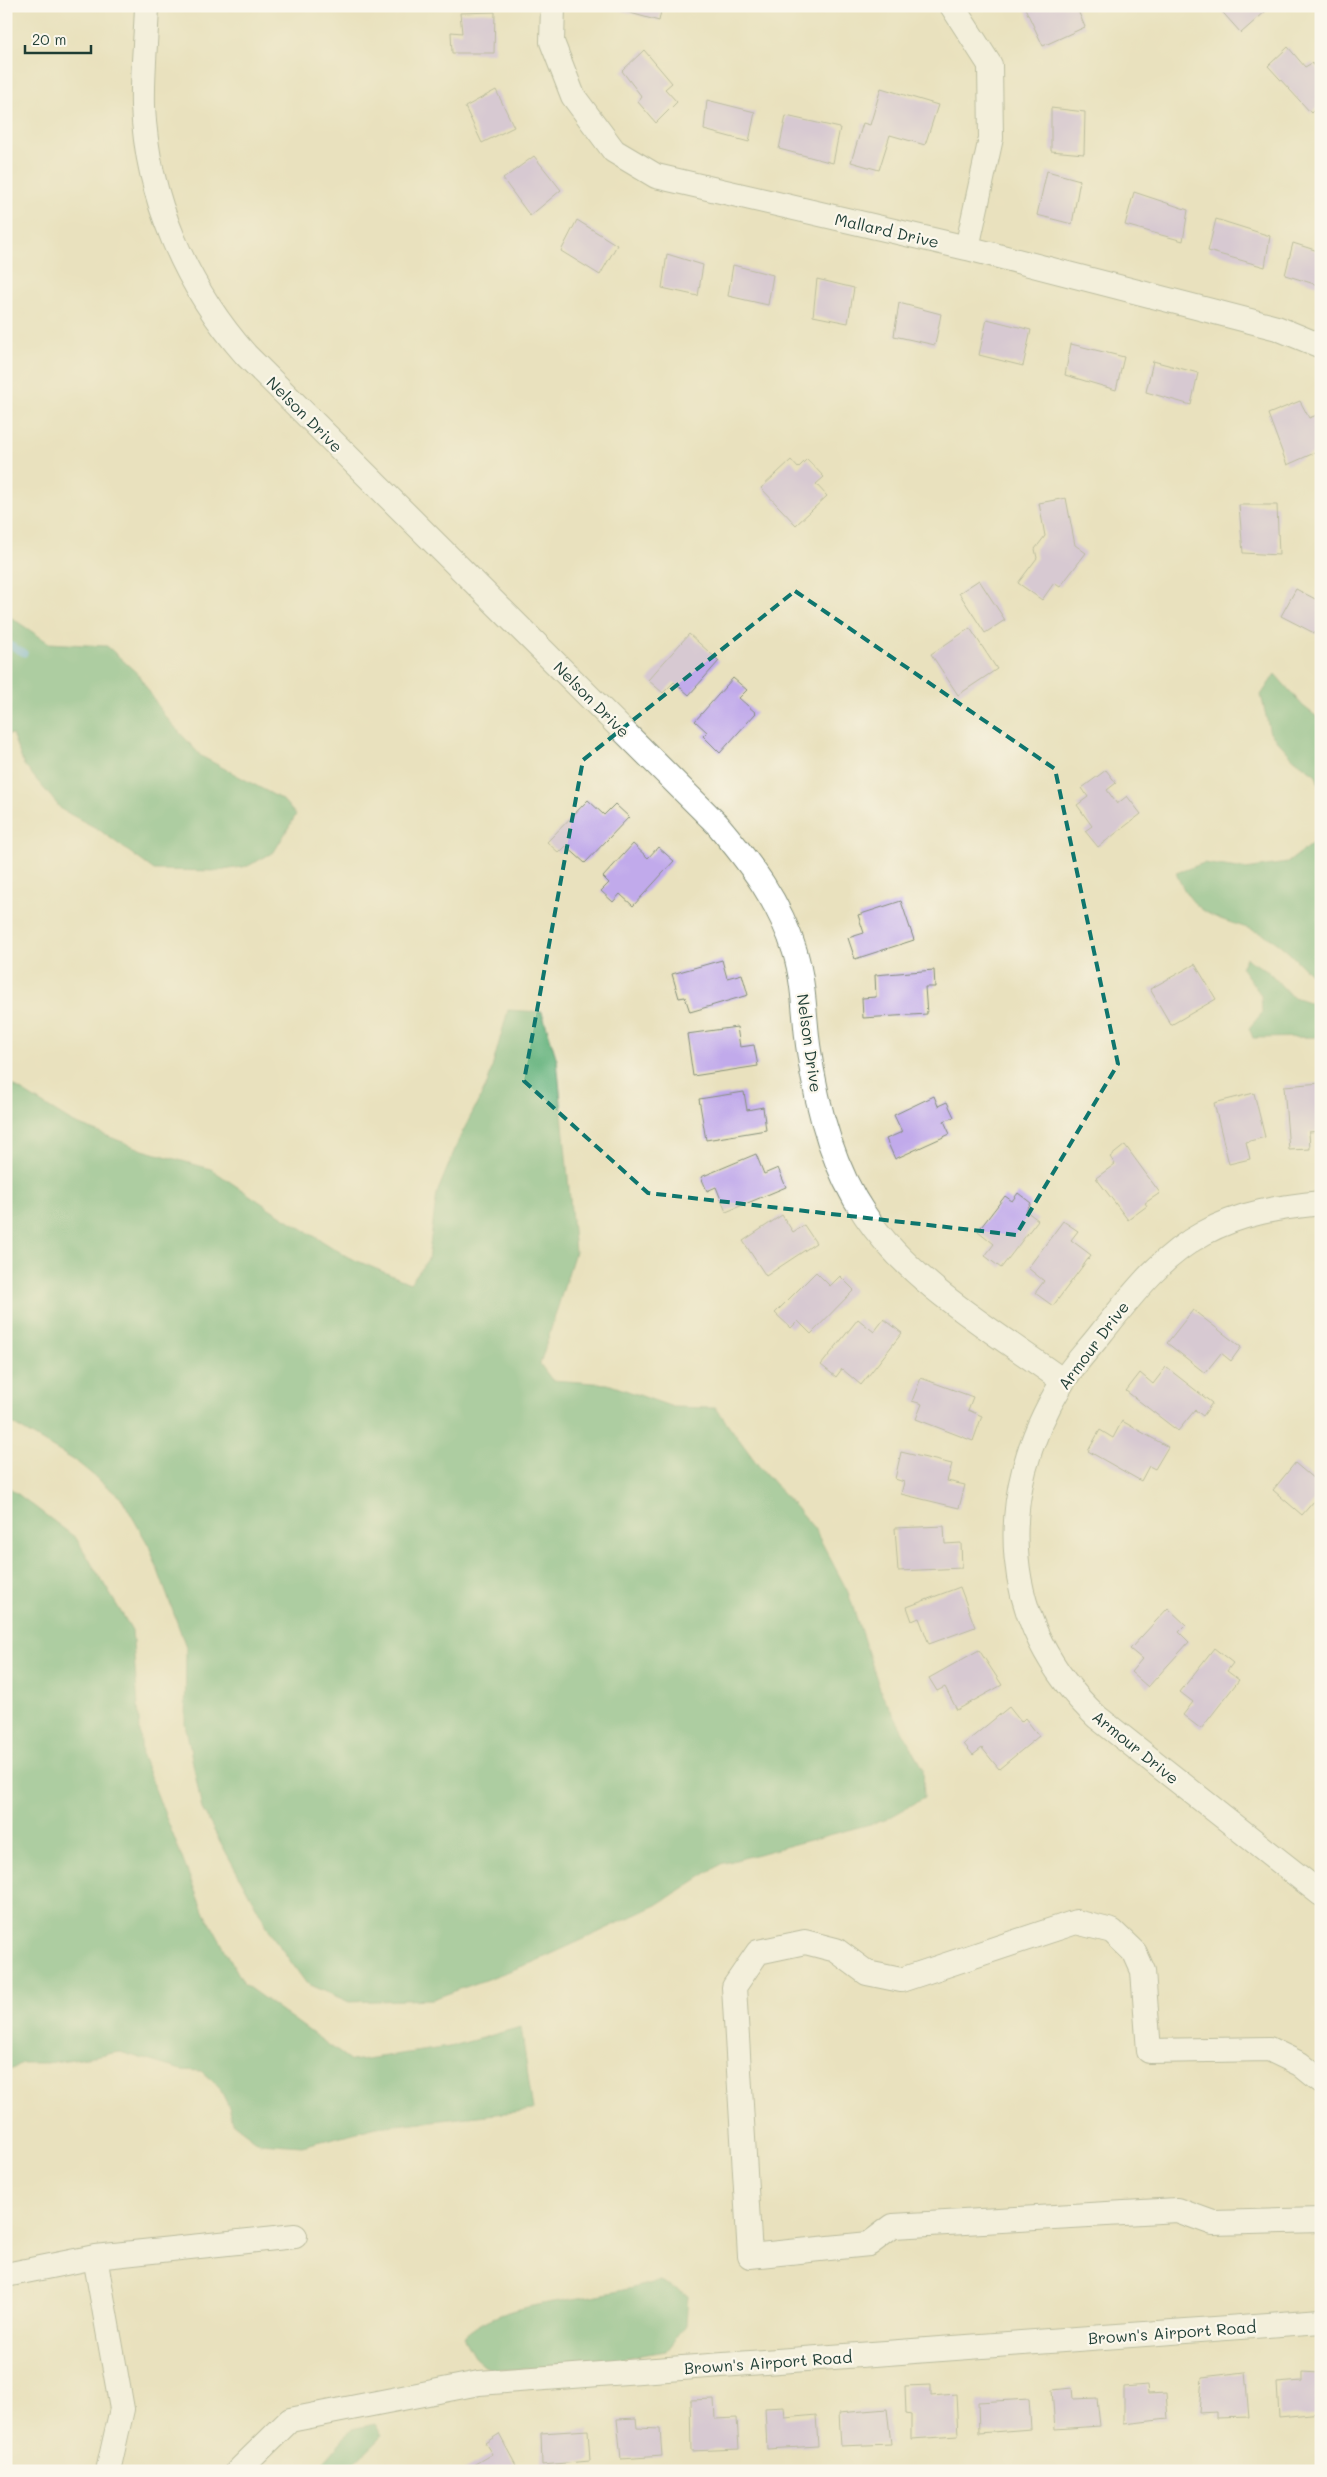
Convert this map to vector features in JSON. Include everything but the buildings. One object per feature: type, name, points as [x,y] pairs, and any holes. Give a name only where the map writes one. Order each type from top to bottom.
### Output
[{"type":"street","name":"Nelson Drive","points":[[147,6],[143,105],[147,147],[156,186],[171,234],[188,272],[205,302],[225,332],[246,355],[717,824],[735,845],[754,869],[784,920],[795,952],[802,982],[810,1059],[818,1102],[838,1165],[864,1214],[886,1243],[919,1277],[1063,1381]]},
{"type":"street","name":"Mallard Drive","points":[[553,6],[552,42],[572,96],[614,151],[656,176],[967,248],[1277,328],[1321,346]]},
{"type":"street","points":[[952,6],[990,65],[991,138],[967,248]]},
{"type":"street","name":"Armour Drive","points":[[1321,1202],[1250,1214],[1204,1233],[1186,1244],[1144,1280],[1063,1381],[1044,1416],[1029,1451],[1015,1515],[1014,1535],[1020,1584],[1034,1629],[1044,1650],[1065,1684],[1097,1717],[1321,1894]]},
{"type":"street","points":[[1321,2081],[1300,2064],[1269,2049],[1149,2051],[1143,1971],[1135,1953],[1112,1931],[1076,1922],[901,1980],[867,1973],[836,1950],[805,1942],[758,1952],[734,1987],[750,2256],[869,2244],[893,2226],[902,2225],[1177,2210],[1213,2222],[1321,2220]]},
{"type":"street","points":[[6,2276],[96,2257],[295,2236]]},
{"type":"street","points":[[96,2257],[122,2409],[108,2471]]},
{"type":"street","name":"Brown's Airport Road","points":[[238,2471],[290,2420],[479,2383],[1321,2321]]},
{"type":"highlighted area","points":[[795,591],[1055,769],[1118,1064],[1016,1235],[648,1193],[524,1081],[583,760]]},
{"type":"green space","points":[[6,614],[49,643],[107,646],[138,674],[164,715],[201,756],[283,800],[296,815],[274,852],[248,866],[217,871],[154,870],[98,829],[62,810],[24,765],[12,734],[6,735]]},
{"type":"green space","points":[[1275,674],[1303,706],[1321,720],[1321,792],[1316,775],[1294,759],[1270,733],[1261,695]]},
{"type":"green space","points":[[1321,824],[1321,984],[1273,940],[1258,932],[1205,912],[1185,891],[1176,873],[1204,863],[1245,869],[1287,863],[1313,843]]},
{"type":"green space","points":[[1246,958],[1270,973],[1291,996],[1321,1006],[1321,1037],[1253,1038],[1249,1028],[1262,1013],[1261,995],[1241,967]]},
{"type":"green space","points":[[508,1010],[542,1012],[557,1060],[575,1252],[540,1364],[552,1380],[608,1384],[673,1407],[716,1408],[758,1465],[814,1528],[848,1592],[881,1692],[923,1768],[924,1798],[885,1820],[721,1864],[657,1905],[534,1962],[433,1999],[349,2002],[306,1983],[273,1937],[202,1809],[185,1723],[186,1647],[149,1546],[122,1499],[77,1462],[6,1420],[6,1081],[72,1122],[143,1150],[211,1169],[348,1257],[410,1283],[428,1259],[437,1193],[460,1137],[488,1082]]},
{"type":"green space","points":[[6,1485],[76,1538],[132,1630],[142,1756],[201,1906],[244,1984],[351,2061],[449,2047],[521,2027],[533,2110],[377,2127],[302,2146],[259,2143],[233,2123],[229,2107],[219,2087],[201,2071],[181,2070],[120,2052],[47,2063],[22,2063],[6,2073]]},
{"type":"green space","points":[[660,2281],[688,2295],[686,2325],[666,2351],[564,2368],[490,2370],[474,2356],[463,2337],[491,2318],[508,2312]]},
{"type":"green space","points":[[375,2424],[382,2436],[346,2471],[315,2471],[352,2429]]},
{"type":"waterway","points":[[6,643],[24,653]]}]
